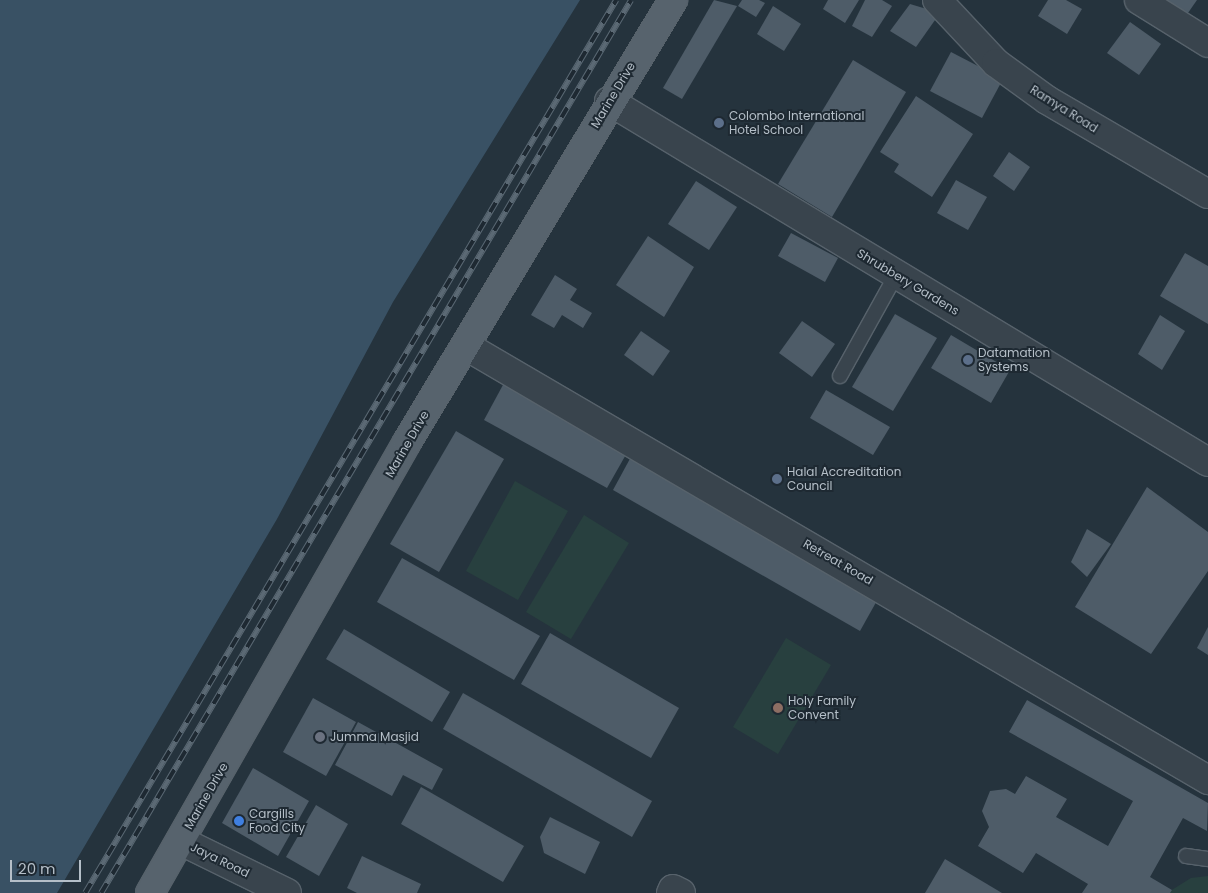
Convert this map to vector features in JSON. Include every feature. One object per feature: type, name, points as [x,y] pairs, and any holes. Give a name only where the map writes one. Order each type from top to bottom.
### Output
[{"type":"main road","name":"Marine Drive","points":[[150,893],[609,101],[673,0]]},
{"type":"street","name":"Ramya Road","points":[[937,0],[996,63],[1047,100],[1208,194]]},
{"type":"street","points":[[1139,0],[1208,43]]},
{"type":"street","name":"Shrubbery Gardens","points":[[609,101],[1208,462]]},
{"type":"street","name":"Retreat Road","points":[[466,346],[1208,780]]},
{"type":"street","name":"Jaya Road","points":[[181,841],[287,893]]},
{"type":"lane","points":[[840,376],[896,275]]},
{"type":"lane","points":[[1186,856],[1208,859]]},
{"type":"green space","points":[[515,481],[568,511],[518,600],[466,571]]},
{"type":"green space","points":[[584,515],[629,543],[571,639],[526,612]]},
{"type":"green space","points":[[786,638],[831,665],[778,754],[733,727]]},
{"type":"green space","points":[[1208,876],[1208,893],[1167,893],[1191,878]]},
{"type":"water","points":[[0,0],[580,0],[393,302],[277,519],[57,893],[0,893]]},
{"type":"building","points":[[714,0],[737,6],[682,99],[663,88]]},
{"type":"building","points":[[742,0],[759,0],[765,3],[756,17],[738,6]]},
{"type":"building","points":[[828,0],[859,0],[845,23],[823,9]]},
{"type":"building","points":[[865,0],[882,0],[892,6],[872,37],[852,26]]},
{"type":"building","points":[[1048,0],[1066,0],[1082,9],[1067,34],[1038,16]]},
{"type":"building","points":[[1148,0],[1197,0],[1181,23]]},
{"type":"building","points":[[910,4],[940,13],[916,47],[890,31]]},
{"type":"building","points":[[773,6],[801,24],[784,51],[757,34]]},
{"type":"building","points":[[1130,22],[1161,44],[1139,75],[1107,53]]},
{"type":"building","points":[[951,52],[1003,79],[982,118],[930,91]]},
{"type":"building","points":[[853,60],[906,92],[832,217],[778,184]]},
{"type":"building","points":[[916,96],[973,134],[932,197],[894,172],[899,164],[880,152]]},
{"type":"building","points":[[1009,152],[1030,167],[1014,191],[993,176]]},
{"type":"building","points":[[956,180],[987,197],[968,230],[937,213]]},
{"type":"building","points":[[696,181],[737,207],[709,250],[668,224]]},
{"type":"building","points":[[791,233],[838,258],[825,282],[778,256]]},
{"type":"building","points":[[648,236],[694,267],[664,317],[616,285]]},
{"type":"building","points":[[1185,253],[1208,266],[1208,324],[1160,296]]},
{"type":"building","points":[[555,275],[577,289],[570,300],[592,313],[583,328],[562,315],[554,328],[531,315]]},
{"type":"building","points":[[895,314],[937,338],[893,411],[852,387]]},
{"type":"building","points":[[1160,315],[1185,331],[1162,370],[1138,354]]},
{"type":"building","points":[[802,321],[835,344],[812,377],[779,353]]},
{"type":"building","points":[[641,331],[670,351],[653,376],[624,355]]},
{"type":"building","points":[[951,335],[1010,370],[991,403],[931,368]]},
{"type":"building","points":[[504,383],[628,451],[607,488],[484,420]]},
{"type":"building","points":[[826,390],[890,427],[873,455],[810,418]]},
{"type":"building","points":[[456,431],[504,459],[439,572],[390,544]]},
{"type":"building","points":[[632,455],[879,597],[860,631],[613,490]]},
{"type":"building","points":[[1147,487],[1208,532],[1208,571],[1151,654],[1075,607]]},
{"type":"building","points":[[1087,529],[1111,544],[1087,577],[1071,562]]},
{"type":"building","points":[[402,558],[540,636],[514,680],[377,602]]},
{"type":"building","points":[[1208,627],[1208,655],[1197,648]]},
{"type":"building","points":[[344,629],[450,692],[432,722],[326,659]]},
{"type":"building","points":[[550,633],[679,708],[651,758],[521,684]]},
{"type":"building","points":[[463,693],[652,801],[632,837],[443,729]]},
{"type":"building","name":"Jumma Masjid","points":[[313,698],[356,722],[326,776],[283,752]]},
{"type":"building","points":[[1027,700],[1208,803],[1207,831],[1183,818],[1150,877],[1172,890],[1170,893],[1082,893],[1088,884],[1036,853],[1023,873],[978,846],[989,827],[982,811],[990,791],[1006,789],[1015,794],[1026,776],[1067,799],[1056,817],[1108,846],[1133,801],[1009,732]]},
{"type":"building","points":[[358,722],[443,769],[432,790],[403,775],[392,796],[335,765]]},
{"type":"building","points":[[253,768],[309,801],[278,856],[222,823]]},
{"type":"building","points":[[421,787],[524,846],[503,882],[401,824]]},
{"type":"building","points":[[316,805],[348,824],[319,876],[286,857]]},
{"type":"building","points":[[550,817],[600,842],[585,874],[544,853],[540,837]]},
{"type":"building","points":[[362,856],[421,884],[417,893],[357,893],[347,888]]},
{"type":"building","points":[[945,859],[1002,893],[925,893]]},
{"type":"railway","points":[[85,893],[616,0]]},
{"type":"railway","points":[[101,893],[631,0]]},
{"type":"place","name":"Colombo International Hotel School","points":[[719,123]]},
{"type":"place","name":"Datamation Systems","points":[[968,360]]},
{"type":"place","name":"Halal Accreditation Council","points":[[777,479]]},
{"type":"place","name":"Holy Family Convent","points":[[778,708]]},
{"type":"place","name":"Jumma Masjid","points":[[320,737]]},
{"type":"place","name":"Cargills Food City","points":[[239,821]]}]
